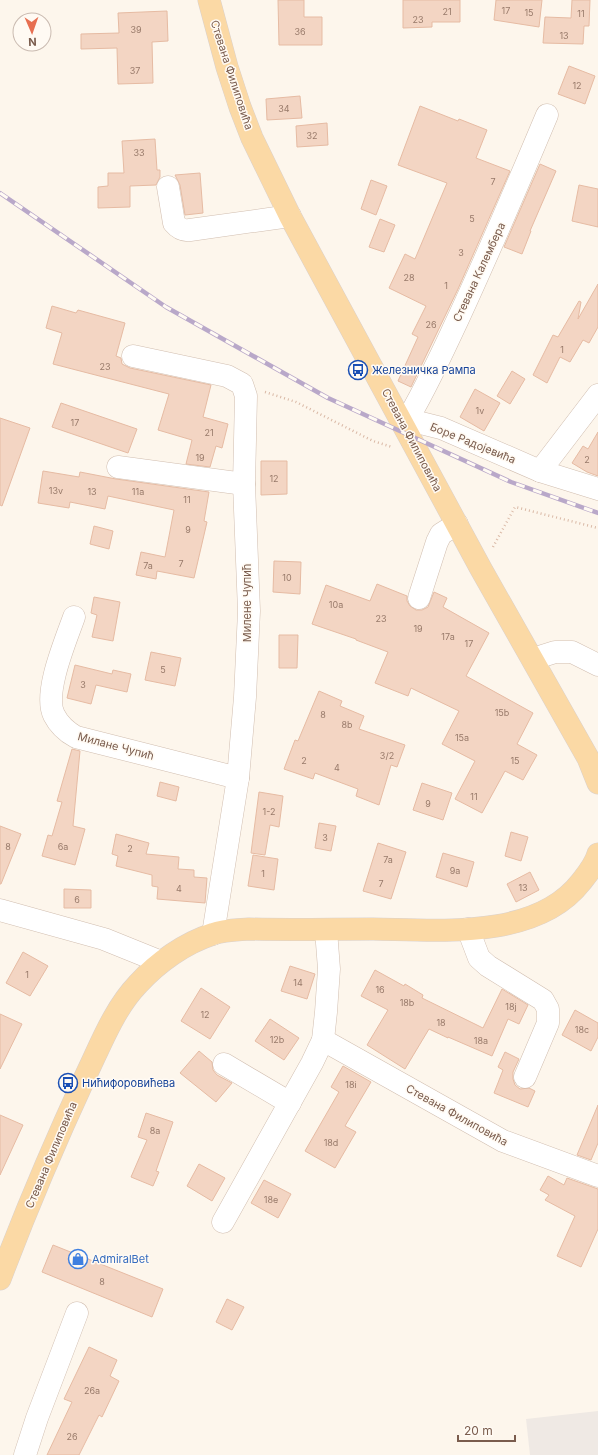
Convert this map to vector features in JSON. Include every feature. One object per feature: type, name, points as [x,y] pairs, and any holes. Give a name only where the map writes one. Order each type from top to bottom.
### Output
[{"type":"main road","name":"Стевана Филиповића","points":[[209,0],[240,107],[252,138],[290,216],[457,524],[588,758],[598,783]]},
{"type":"main road","name":"Стевана Филиповића","points":[[0,1279],[6,1248],[69,1111],[117,1012],[138,984],[161,962],[193,942],[213,934],[230,931],[249,929],[468,929],[514,922],[529,918],[562,902],[573,893],[595,862],[598,854]]},
{"type":"street","name":"Стевана Калембера","points":[[404,425],[421,397],[471,291],[509,207],[547,115]]},
{"type":"street","points":[[168,187],[174,223],[182,230],[290,216]]},
{"type":"street","points":[[133,356],[227,376],[242,384]]},
{"type":"street","name":"Милене Чупић","points":[[213,934],[238,778],[245,697],[249,611],[244,484],[246,396],[242,384]]},
{"type":"street","points":[[540,471],[598,395]]},
{"type":"street","name":"Боре Радојевића","points":[[404,425],[421,423],[441,428],[540,471],[598,489]]},
{"type":"street","points":[[118,468],[244,484]]},
{"type":"street","points":[[419,598],[441,534],[457,524]]},
{"type":"street","name":"Милане Чупић","points":[[74,617],[58,665],[51,692],[53,715],[65,731],[76,737],[238,778]]},
{"type":"street","points":[[533,659],[554,652],[572,652],[598,665]]},
{"type":"street","points":[[0,910],[104,938],[161,962]]},
{"type":"street","points":[[468,929],[479,958],[488,966],[543,1000],[548,1009],[548,1023],[525,1078]]},
{"type":"street","points":[[224,1222],[312,1063],[323,1040],[329,969],[326,930]]},
{"type":"street","name":"Стевана Филиповића","points":[[323,1040],[503,1142],[598,1176]]},
{"type":"street","points":[[224,1064],[290,1103]]},
{"type":"street","points":[[25,1455],[36,1418],[77,1313]]},
{"type":"path","points":[[242,384],[296,402],[373,441],[397,449],[418,452]]},
{"type":"path","points":[[482,569],[515,507],[598,528]]},
{"type":"shaded area","points":[[598,1411],[598,1455],[530,1455],[526,1419]]},
{"type":"building","points":[[278,0],[304,0],[304,17],[322,17],[322,45],[279,45]]},
{"type":"building","points":[[403,0],[460,0],[460,22],[432,22],[432,27],[403,28]]},
{"type":"building","points":[[496,0],[542,0],[539,27],[494,20]]},
{"type":"building","points":[[572,0],[590,0],[589,26],[584,26],[583,44],[543,43],[545,17],[571,18]]},
{"type":"building","points":[[167,11],[168,41],[152,42],[153,83],[118,84],[117,48],[81,49],[81,34],[119,33],[118,13]]},
{"type":"building","points":[[569,66],[595,76],[585,104],[558,94]]},
{"type":"building","points":[[300,96],[302,118],[267,120],[266,99]]},
{"type":"building","points":[[420,106],[458,121],[459,119],[487,130],[476,158],[510,171],[458,289],[411,387],[398,381],[418,337],[412,334],[426,306],[389,288],[405,254],[415,259],[447,183],[398,165]]},
{"type":"building","points":[[327,123],[328,145],[297,147],[296,126]]},
{"type":"building","points":[[155,139],[157,170],[160,170],[160,177],[156,185],[130,186],[130,207],[98,208],[98,187],[108,186],[108,173],[124,173],[122,141]]},
{"type":"building","points":[[540,164],[556,171],[530,231],[522,254],[504,247]]},
{"type":"building","points":[[200,173],[203,213],[185,215],[180,185],[175,175]]},
{"type":"building","points":[[371,180],[387,186],[376,215],[361,209]]},
{"type":"building","points":[[579,185],[598,189],[598,227],[572,221]]},
{"type":"building","points":[[380,219],[395,225],[384,252],[369,247]]},
{"type":"building","points":[[598,284],[598,327],[589,343],[583,340],[570,362],[560,357],[547,383],[533,375],[553,335],[558,337],[579,301],[581,302],[578,319]]},
{"type":"building","points":[[52,306],[76,313],[78,310],[125,323],[116,356],[121,358],[122,364],[130,368],[211,385],[203,417],[228,424],[222,448],[216,446],[210,467],[186,464],[192,440],[158,430],[169,394],[53,364],[62,333],[46,328]]},
{"type":"building","points":[[512,371],[525,379],[510,404],[497,396]]},
{"type":"building","points":[[475,389],[500,403],[484,431],[460,417]]},
{"type":"building","points":[[61,403],[137,429],[128,453],[52,427]]},
{"type":"building","points":[[0,418],[30,428],[2,506],[0,505]]},
{"type":"building","points":[[598,432],[598,476],[587,472],[572,463],[583,446],[588,449]]},
{"type":"building","points":[[261,461],[287,461],[287,494],[261,495]]},
{"type":"building","points":[[43,471],[79,477],[80,472],[116,479],[209,492],[204,521],[207,522],[194,578],[157,571],[156,579],[136,575],[141,552],[165,557],[174,510],[108,496],[105,509],[70,502],[69,508],[38,503]]},
{"type":"building","points":[[94,526],[113,531],[109,549],[90,544]]},
{"type":"building","points":[[274,561],[301,562],[300,594],[273,592]]},
{"type":"building","points":[[377,584],[407,596],[407,601],[410,606],[416,610],[422,610],[428,607],[434,592],[447,598],[443,607],[489,633],[466,676],[533,713],[517,744],[537,755],[523,780],[505,771],[482,813],[455,799],[475,761],[442,744],[459,711],[411,688],[408,696],[375,683],[388,652],[312,624],[326,585],[370,601]]},
{"type":"building","points":[[94,597],[120,602],[113,641],[92,637],[97,615],[91,613]]},
{"type":"building","points":[[279,635],[298,635],[297,668],[279,668]]},
{"type":"building","points":[[151,652],[181,658],[175,686],[145,680]]},
{"type":"building","points":[[75,665],[112,674],[113,670],[131,674],[127,692],[96,685],[91,704],[67,698]]},
{"type":"building","points":[[319,691],[342,701],[340,706],[364,716],[359,729],[405,745],[397,767],[391,765],[379,805],[356,796],[358,789],[315,773],[313,779],[284,769],[295,740],[298,741]]},
{"type":"building","points":[[72,749],[80,751],[73,826],[85,829],[75,865],[42,856],[48,835],[52,836],[62,802],[57,801]]},
{"type":"building","points":[[160,782],[179,787],[176,801],[157,796]]},
{"type":"building","points":[[422,783],[452,793],[443,820],[413,810]]},
{"type":"building","points":[[259,792],[283,796],[279,827],[270,825],[265,855],[251,853]]},
{"type":"building","points":[[319,823],[336,826],[331,851],[315,848]]},
{"type":"building","points":[[0,826],[21,834],[1,884],[0,884]]},
{"type":"building","points":[[511,832],[528,837],[521,861],[505,856]]},
{"type":"building","points":[[116,834],[149,843],[146,854],[179,857],[178,869],[194,870],[194,877],[207,878],[205,903],[157,899],[158,887],[152,886],[152,875],[116,866],[118,856],[112,854]]},
{"type":"building","points":[[378,843],[406,852],[391,899],[363,891]]},
{"type":"building","points":[[443,853],[474,862],[467,887],[436,877]]},
{"type":"building","points":[[253,855],[278,859],[274,890],[248,886]]},
{"type":"building","points":[[530,872],[539,890],[516,902],[507,884]]},
{"type":"building","points":[[64,889],[91,890],[91,908],[64,908]]},
{"type":"building","points":[[23,952],[48,966],[30,996],[6,983]]},
{"type":"building","points":[[290,966],[315,974],[307,999],[281,991]]},
{"type":"building","points":[[375,970],[404,986],[405,984],[423,995],[422,998],[483,1028],[502,989],[528,1005],[519,1024],[508,1019],[492,1056],[429,1029],[405,1069],[367,1045],[388,1010],[361,996]]},
{"type":"building","points":[[201,988],[230,1007],[210,1039],[181,1021]]},
{"type":"building","points":[[575,1010],[598,1023],[598,1037],[591,1051],[562,1035]]},
{"type":"building","points":[[0,1014],[22,1024],[0,1069]]},
{"type":"building","points":[[270,1019],[299,1038],[284,1060],[255,1041]]},
{"type":"building","points":[[199,1051],[212,1062],[213,1070],[217,1075],[232,1083],[216,1102],[180,1073]]},
{"type":"building","points":[[505,1052],[519,1059],[513,1072],[515,1085],[520,1089],[529,1088],[535,1091],[528,1107],[494,1093],[503,1070],[498,1067]]},
{"type":"building","points":[[343,1066],[371,1082],[345,1126],[356,1132],[335,1168],[305,1151],[339,1092],[331,1087]]},
{"type":"building","points":[[598,1105],[598,1143],[591,1160],[577,1155]]},
{"type":"building","points":[[146,1113],[173,1122],[156,1171],[159,1172],[153,1186],[131,1177],[147,1140],[138,1137]]},
{"type":"building","points":[[0,1115],[23,1125],[0,1175]]},
{"type":"building","points":[[199,1164],[225,1178],[212,1201],[187,1186]]},
{"type":"building","points":[[548,1176],[564,1185],[567,1178],[598,1189],[598,1229],[581,1267],[557,1256],[575,1216],[545,1200],[549,1195],[540,1190]]},
{"type":"building","points":[[264,1180],[291,1194],[278,1218],[251,1203]]},
{"type":"building","points":[[53,1245],[163,1289],[152,1317],[42,1272]]},
{"type":"building","points":[[227,1299],[244,1307],[232,1330],[216,1322]]},
{"type":"building","points":[[89,1347],[117,1360],[110,1376],[119,1381],[102,1417],[99,1415],[79,1455],[47,1455],[72,1402],[64,1399]]},
{"type":"railway","points":[[0,193],[166,307],[328,398],[511,482],[598,513]]},
{"type":"place","name":"Железничка Рампа","points":[[358,370]]},
{"type":"place","name":"Нићифоровићева","points":[[68,1083]]},
{"type":"place","name":"AdmiralBet","points":[[78,1259]]}]
